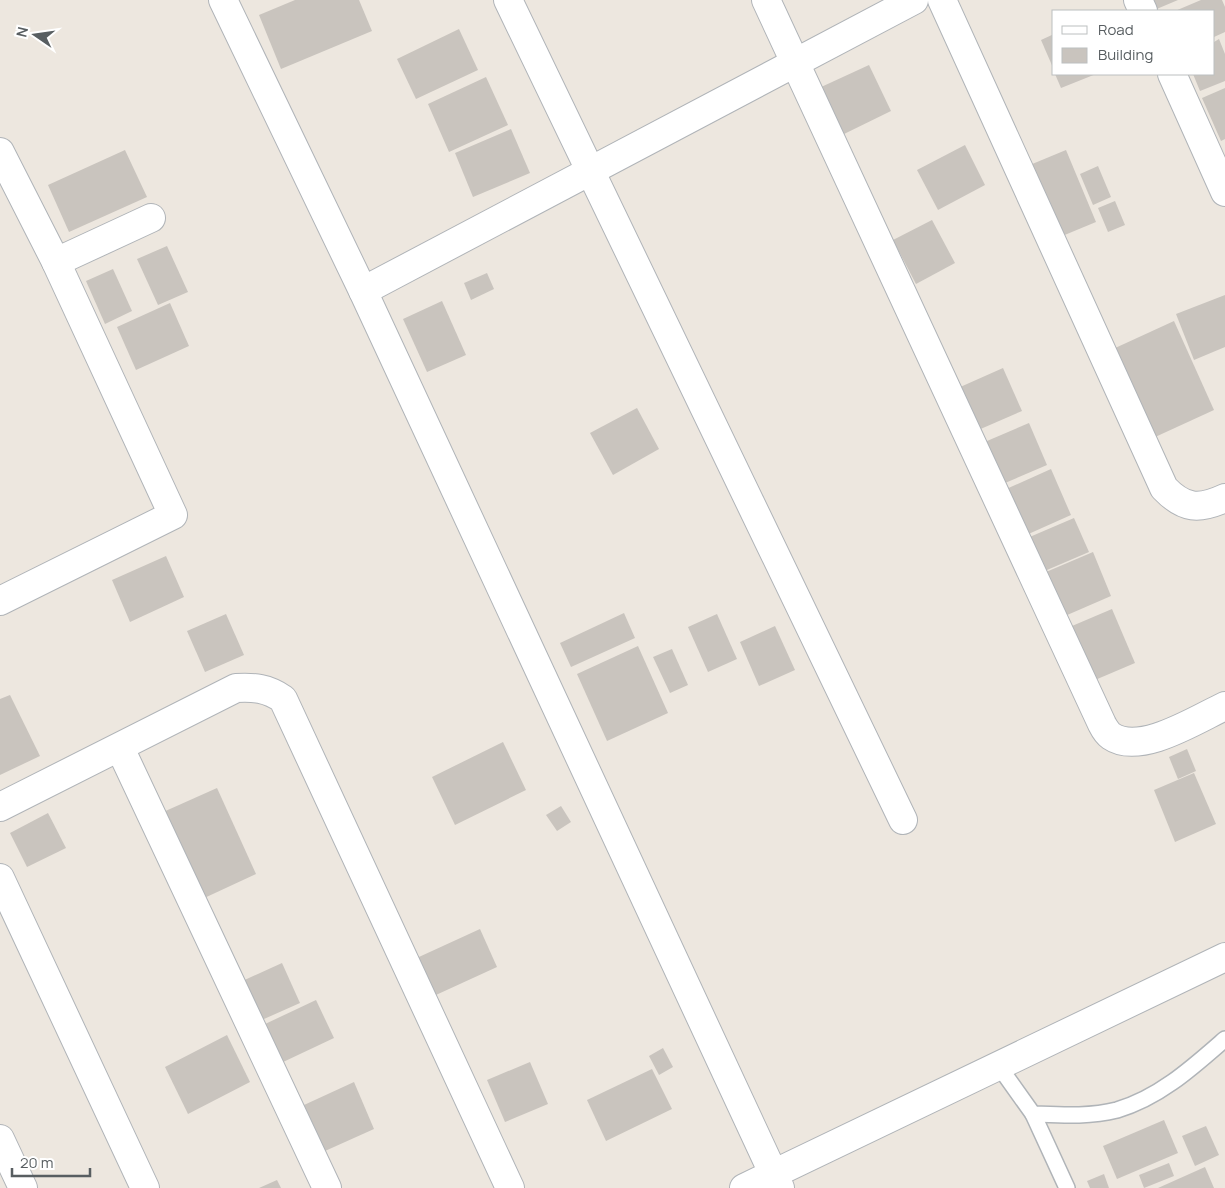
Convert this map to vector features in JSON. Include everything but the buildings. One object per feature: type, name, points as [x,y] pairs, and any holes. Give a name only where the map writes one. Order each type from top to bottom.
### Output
[{"type":"street","points":[[223,0],[363,291],[777,1181]]},
{"type":"street","points":[[508,0],[903,820]]},
{"type":"street","points":[[766,0],[1102,724],[1111,736],[1130,743],[1148,741],[1225,706]]},
{"type":"street","points":[[363,291],[914,0]]},
{"type":"street","points":[[942,0],[1164,488],[1174,499],[1186,505],[1201,506],[1225,498]]},
{"type":"street","points":[[1172,75],[1225,192]]},
{"type":"street","points":[[0,152],[56,262],[173,515],[0,601]]},
{"type":"street","points":[[56,262],[151,218]]},
{"type":"street","points":[[0,807],[236,688],[260,688],[272,691],[283,699],[510,1188]]},
{"type":"street","points":[[120,748],[327,1188]]},
{"type":"street","points":[[0,878],[145,1188]]},
{"type":"street","points":[[744,1188],[777,1181],[998,1065],[1224,960]]},
{"type":"street","points":[[0,1139],[23,1188]]},
{"type":"lane","points":[[1033,1114],[1079,1116],[1117,1110],[1160,1091],[1184,1075],[1225,1039]]},
{"type":"lane","points":[[998,1065],[1033,1114],[1066,1188]]}]
